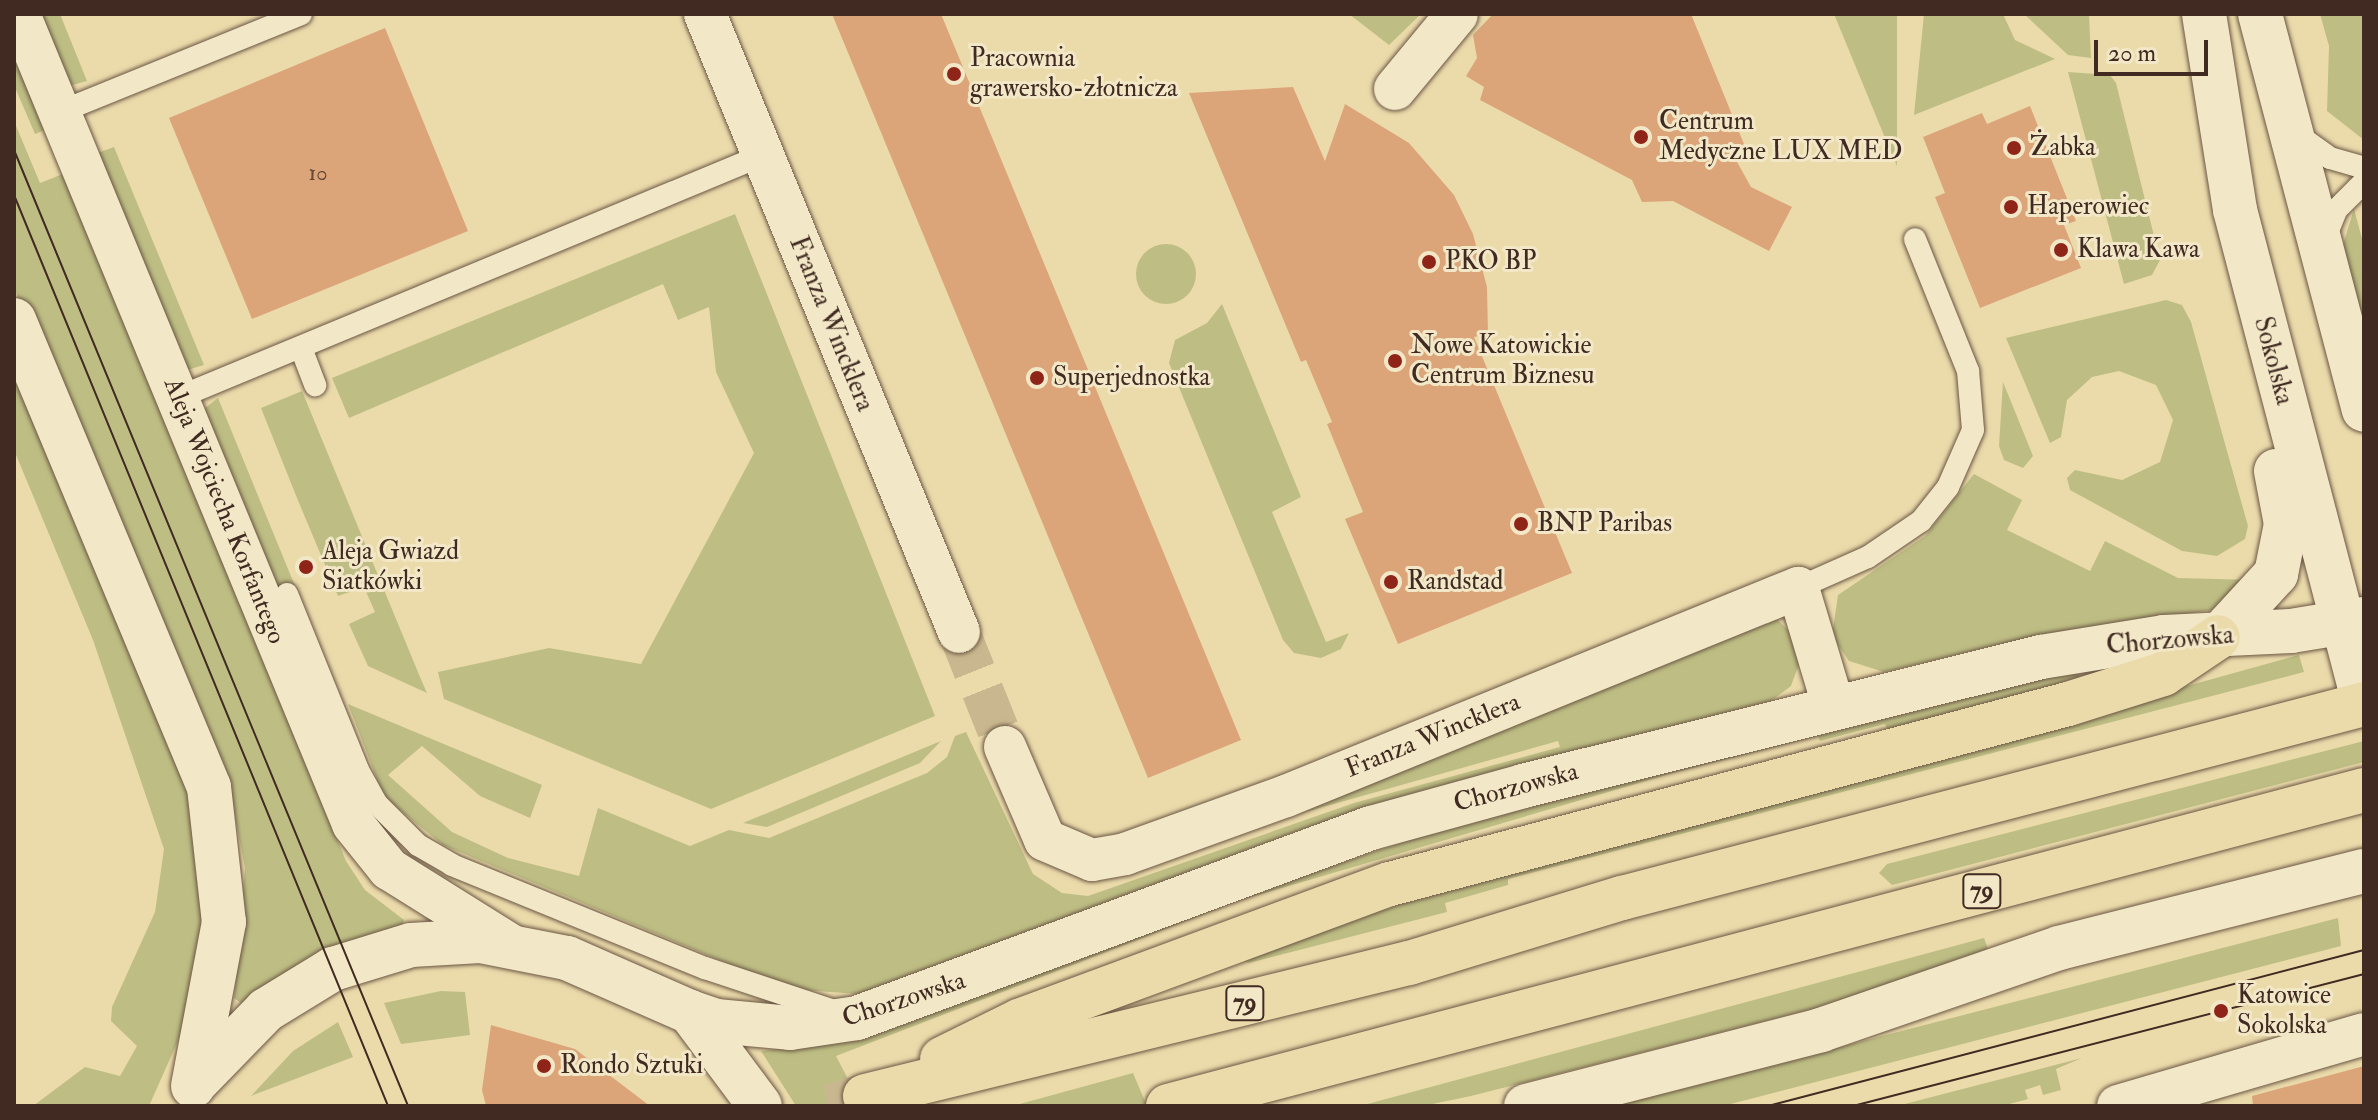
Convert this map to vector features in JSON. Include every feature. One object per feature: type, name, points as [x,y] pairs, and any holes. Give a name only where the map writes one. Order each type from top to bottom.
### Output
[{"type":"main road","name":"Sokolska","points":[[2204,14],[2235,210],[2282,392],[2353,633],[2364,704]]},
{"type":"main road","points":[[2260,14],[2364,410]]},
{"type":"main road","points":[[14,320],[209,787],[224,922],[186,1096]]},
{"type":"main road","points":[[2218,637],[2269,586],[2286,546],[2276,475],[2282,392]]},
{"type":"main road","name":"Chorzowska","points":[[186,1096],[266,1010],[333,969],[411,945],[509,944],[567,958],[716,1021],[790,1028],[857,1018],[1371,828],[1833,705],[2041,657],[2164,637],[2353,633]]},
{"type":"main road","name":"79","points":[[2218,637],[2163,674],[2118,689],[1493,853],[1310,911],[1019,1021],[865,1096],[1409,963],[1622,898],[2364,704]]},
{"type":"main road","name":"79","points":[[1168,1106],[2364,790]]},
{"type":"main road","points":[[1526,1106],[1821,1030],[2059,948],[2364,871]]},
{"type":"main road","points":[[690,1012],[760,1106]]},
{"type":"street","name":"Aleja Wojciecha Korfantego","points":[[19,14],[364,842],[415,888],[509,944]]},
{"type":"street","name":"Franza Wincklera","points":[[705,14],[959,632]]},
{"type":"street","points":[[1395,89],[1457,14]]},
{"type":"street","name":"Franza Wincklera","points":[[1005,747],[1045,840],[1092,860],[1125,854],[1798,588]]},
{"type":"street","points":[[1798,588],[1833,705]]},
{"type":"street","points":[[2118,1106],[2364,1034]]},
{"type":"lane","points":[[60,112],[301,14]]},
{"type":"lane","points":[[2291,130],[2330,158],[2364,168]]},
{"type":"lane","points":[[177,398],[763,155]]},
{"type":"lane","points":[[2323,251],[2337,209],[2364,182]]},
{"type":"lane","points":[[1798,588],[1868,557],[1921,521],[1948,487],[1973,430],[1968,371],[1915,239]]},
{"type":"lane","points":[[301,348],[315,385]]},
{"type":"lane","points":[[287,594],[358,770],[377,804],[418,845],[452,865],[705,968],[857,1018]]},
{"type":"green space","points":[[30,14],[60,14],[87,81],[69,86]]},
{"type":"green space","points":[[1349,14],[1421,14],[1389,45]]},
{"type":"green space","points":[[1834,14],[1897,14],[1897,166],[1890,150]]},
{"type":"green space","points":[[1924,14],[2003,14],[2015,40],[2055,59],[1914,115]]},
{"type":"green space","points":[[2024,14],[2089,14],[2091,58],[2068,55]]},
{"type":"green space","points":[[2320,14],[2364,14],[2364,140],[2327,111],[2329,46]]},
{"type":"green space","points":[[14,55],[45,130],[35,134],[14,85]]},
{"type":"green space","points":[[2068,72],[2110,75],[2116,83],[2160,260],[2152,275],[2124,284]]},
{"type":"green space","points":[[14,121],[40,183],[63,174],[346,861],[365,890],[404,920],[402,926],[316,955],[241,1003],[234,998],[245,868],[230,791],[149,616],[14,288]]},
{"type":"green space","points":[[114,147],[204,365],[184,371],[89,156]]},
{"type":"green space","points":[[2354,209],[2364,246],[2364,329],[2343,245]]},
{"type":"green space","points":[[735,214],[935,716],[711,809],[444,699],[438,672],[549,648],[641,664],[754,453],[716,372],[709,307],[678,320],[663,284],[349,418],[332,378]]},
{"type":"green space","points":[[1166,244],[1187,253],[1196,274],[1187,295],[1166,304],[1145,295],[1136,274],[1145,253]]},
{"type":"green space","points":[[2166,300],[2182,305],[2191,322],[2248,526],[2245,539],[2217,556],[2182,551],[2070,490],[2067,478],[2075,470],[2122,480],[2160,462],[2173,420],[2156,385],[2119,371],[2092,377],[2067,400],[2061,437],[2050,443],[2006,338]]},
{"type":"green space","points":[[1222,304],[1301,497],[1272,512],[1326,642],[1349,633],[1341,649],[1321,658],[1294,653],[1283,640],[1169,363],[1175,340],[1207,323]]},
{"type":"green space","points":[[14,369],[180,768],[199,828],[203,937],[186,1023],[149,1106],[33,1106],[85,1067],[120,1076],[137,1046],[111,1021],[112,1007],[155,912],[164,849],[93,640],[14,450]]},
{"type":"green space","points":[[2003,382],[2033,456],[2023,468],[2004,460],[1999,446]]},
{"type":"green space","points":[[302,391],[427,693],[368,666],[349,624],[375,612],[364,587],[338,596],[261,408]]},
{"type":"green space","points":[[218,398],[295,586],[271,597],[200,412]]},
{"type":"green space","points":[[1974,474],[2022,500],[2007,530],[2090,571],[2105,541],[2178,578],[2256,580],[2211,610],[2013,641],[1884,672],[1849,661],[1832,636],[1838,595],[1925,536]]},
{"type":"green space","points":[[1777,619],[1797,639],[1799,664],[1791,686],[1771,701],[1423,791],[1309,827],[859,994],[789,989],[443,845],[384,797],[348,704],[542,785],[530,818],[480,796],[422,746],[388,775],[452,832],[508,858],[579,876],[598,808],[690,846],[729,830],[769,838],[927,773],[947,757],[955,736],[966,732],[1033,874],[1062,893],[1088,896],[1354,803],[1560,747],[1558,741],[1291,816]]},
{"type":"green space","points":[[2299,655],[2304,672],[1508,879],[1508,885],[1445,903],[1447,912],[1249,963],[1241,960],[1311,929]]},
{"type":"green space","points":[[2077,672],[2081,679],[1888,732],[1885,724],[1820,741],[1818,736],[1673,773],[1241,900],[836,1056],[862,1106],[796,1106],[761,1051],[865,1038],[1241,897],[1447,827],[1912,706]]},
{"type":"green space","points":[[941,741],[920,763],[767,827],[743,823]]},
{"type":"green space","points":[[2364,741],[2364,762],[1892,885],[1879,873],[1887,864]]},
{"type":"green space","points":[[2338,918],[2341,946],[1723,1106],[1612,1106]]},
{"type":"green space","points":[[1984,938],[1988,949],[1844,1001],[1471,1096],[1423,1106],[1360,1106]]},
{"type":"green space","points":[[441,991],[465,992],[470,1035],[401,1044],[384,1003]]},
{"type":"green space","points":[[338,1022],[353,1057],[251,1096],[293,1051]]},
{"type":"green space","points":[[2082,1058],[2056,1069],[2061,1090],[2043,1095],[2040,1085],[2025,1090],[2028,1099],[2002,1106],[1897,1106]]},
{"type":"green space","points":[[1133,1073],[1147,1106],[1012,1106]]},
{"type":"building","name":"Superjednostka","points":[[832,14],[941,14],[1241,740],[1148,778]]},
{"type":"building","points":[[1493,14],[1691,14],[1744,144],[1736,160],[1751,187],[1792,207],[1769,251],[1673,201],[1642,202],[1632,180],[1480,100],[1484,87],[1466,76],[1477,58],[1473,35]]},
{"type":"building","points":[[385,28],[468,231],[252,319],[169,118]]},
{"type":"building","name":"Nowe Katowickie Centrum Biznesu","points":[[1293,87],[1325,161],[1345,104],[1409,143],[1454,195],[1473,234],[1487,287],[1488,334],[1474,337],[1572,573],[1398,644],[1345,519],[1363,512],[1327,424],[1332,422],[1306,360],[1301,362],[1189,93]]},
{"type":"building","name":"Haperowiec","points":[[2030,106],[2076,221],[2064,225],[2081,268],[1980,308],[1935,197],[1945,193],[1923,137],[1982,113],[1987,124]]},
{"type":"building","name":"Rondo Sztuki","points":[[491,1025],[575,1049],[650,1106],[486,1106],[482,1090]]},
{"type":"building","points":[[2364,1066],[2364,1106],[2253,1106],[2252,1096]]},
{"type":"tunnel","points":[[959,632],[1005,747]]},
{"type":"tunnel","points":[[829,1106],[865,1096]]},
{"type":"tram line","points":[[14,150],[408,1106]]},
{"type":"tram line","points":[[14,195],[388,1106]]},
{"type":"tram line","points":[[1768,1106],[2364,950]]},
{"type":"tram line","points":[[1853,1106],[2364,974]]},
{"type":"place","name":"Pracownia grawersko-złotnicza","points":[[954,74]]},
{"type":"place","name":"Centrum Medyczne LUX MED","points":[[1641,137]]},
{"type":"place","name":"Żabka","points":[[2014,148]]},
{"type":"place","name":"Haperowiec","points":[[2011,207]]},
{"type":"place","name":"Klawa Kawa","points":[[2061,250]]},
{"type":"place","name":"PKO BP","points":[[1429,262]]},
{"type":"place","name":"Nowe Katowickie Centrum Biznesu","points":[[1395,361]]},
{"type":"place","name":"Superjednostka","points":[[1037,378]]},
{"type":"place","name":"BNP Paribas","points":[[1521,524]]},
{"type":"place","name":"Aleja Gwiazd Siatkówki","points":[[306,567]]},
{"type":"place","name":"Randstad","points":[[1391,582]]},
{"type":"place","name":"Katowice Sokolska","points":[[2221,1011]]},
{"type":"place","name":"Rondo Sztuki","points":[[544,1066]]}]
